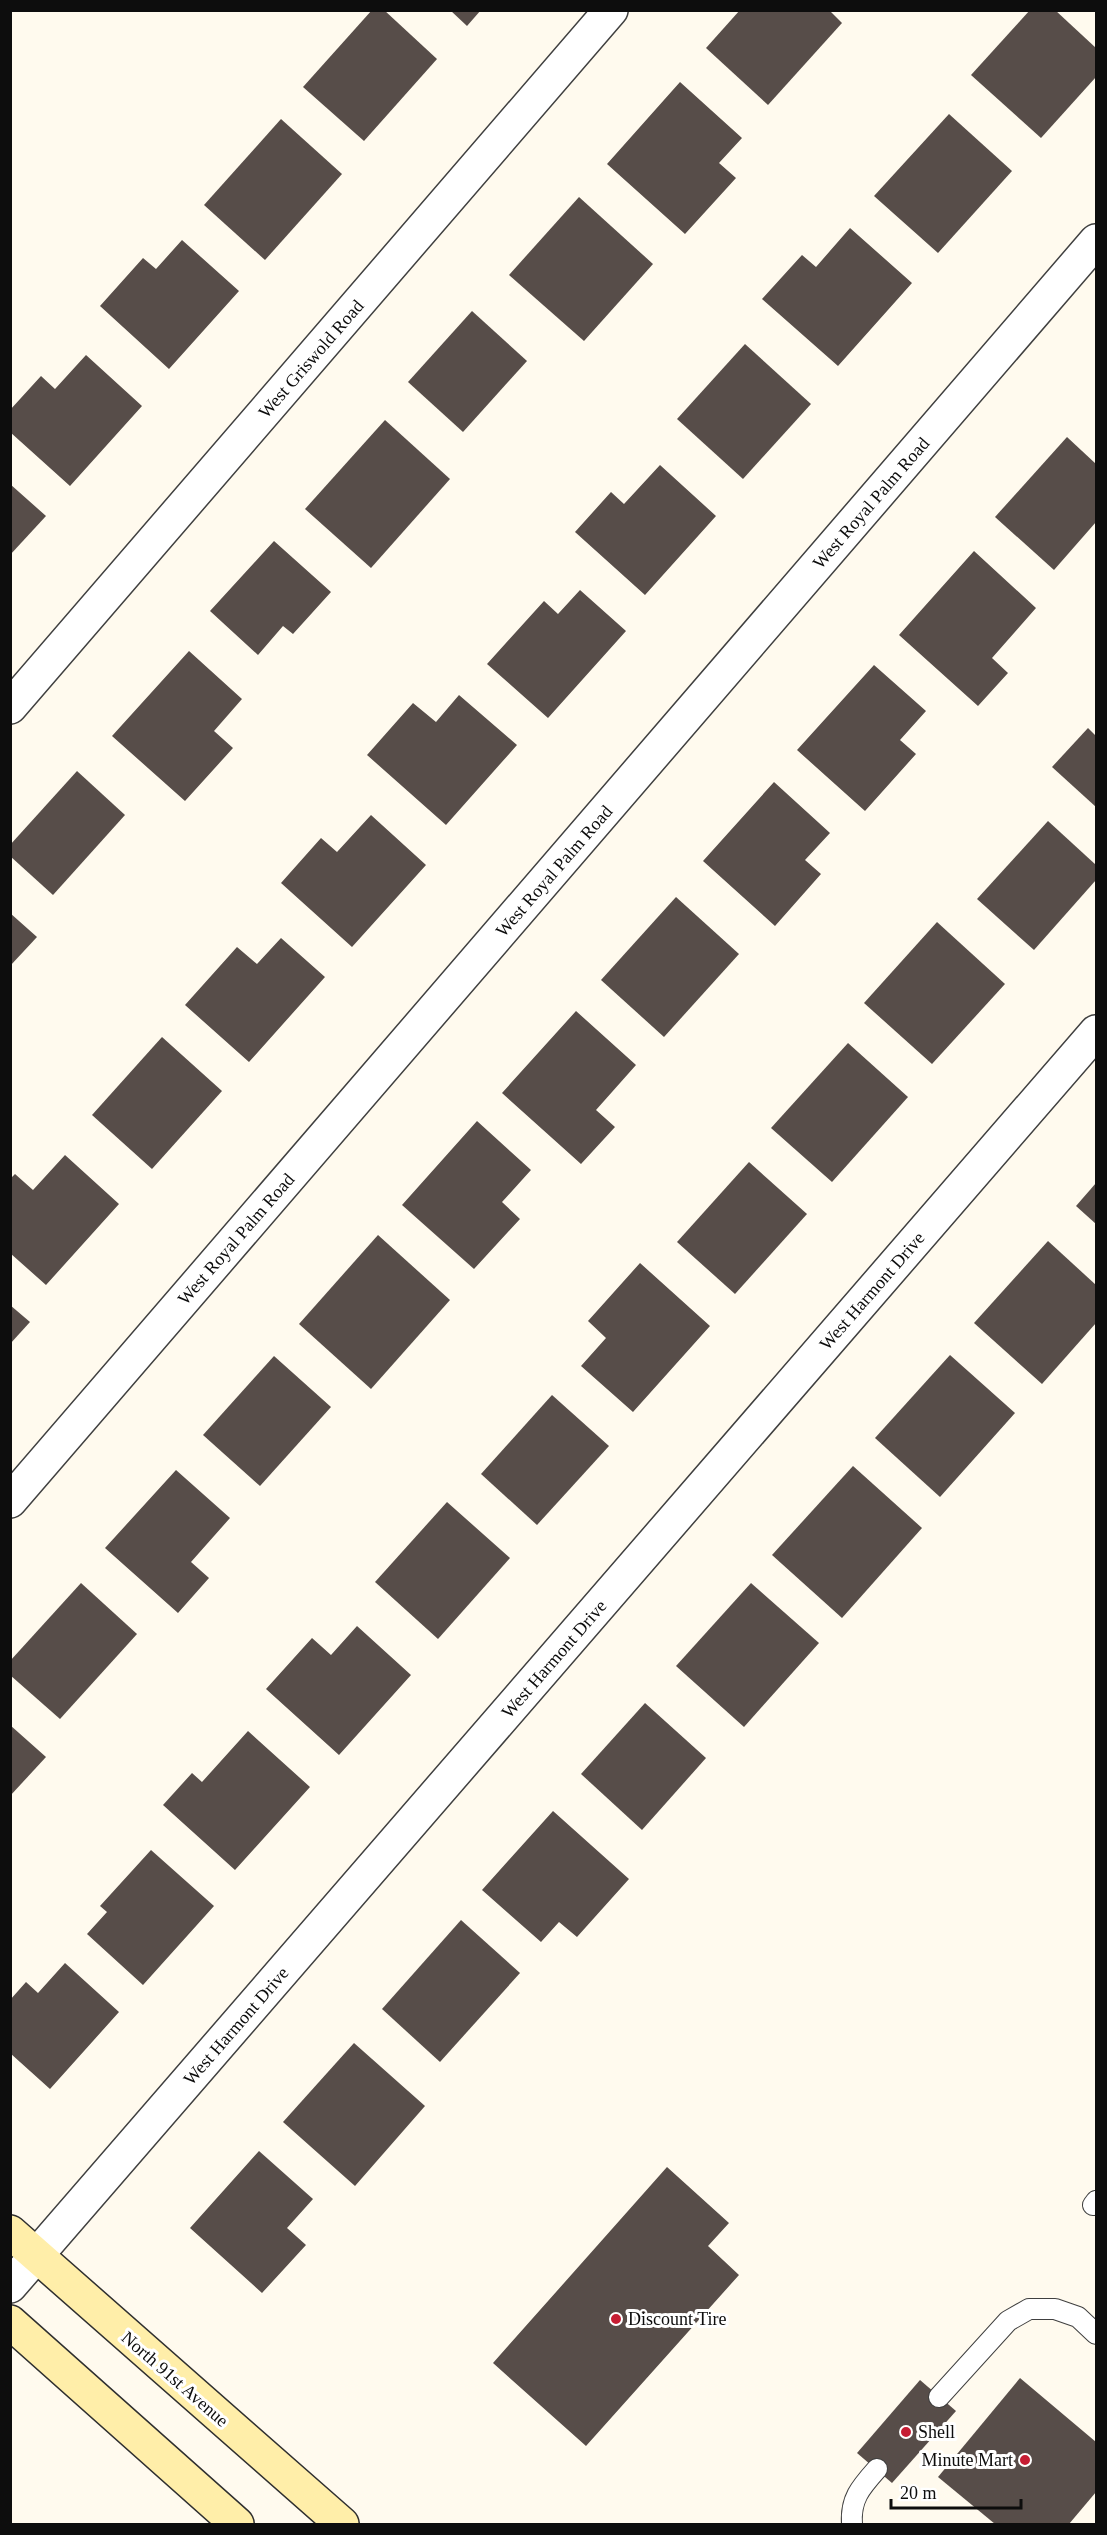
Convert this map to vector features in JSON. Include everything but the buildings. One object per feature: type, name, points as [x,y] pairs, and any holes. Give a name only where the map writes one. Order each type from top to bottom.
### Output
[{"type":"main road","name":"North 91st Avenue","points":[[10,2232],[342,2524]]},
{"type":"main road","points":[[10,2322],[235,2522]]},
{"type":"street","name":"West Griswold Road","points":[[10,708],[611,10]]},
{"type":"street","name":"West Royal Palm Road","points":[[10,1501],[1096,242]]},
{"type":"street","name":"West Harmont Drive","points":[[10,2286],[1096,1032]]},
{"type":"lane","points":[[939,2397],[1008,2321],[1029,2309],[1055,2309],[1070,2314],[1077,2317],[1096,2334]]},
{"type":"lane","points":[[852,2524],[851,2509],[858,2491],[877,2469]]},
{"type":"place","name":"Discount Tire","points":[[616,2319]]},
{"type":"place","name":"Shell","points":[[906,2432]]},
{"type":"place","name":"Minute Mart","points":[[1025,2460]]}]
